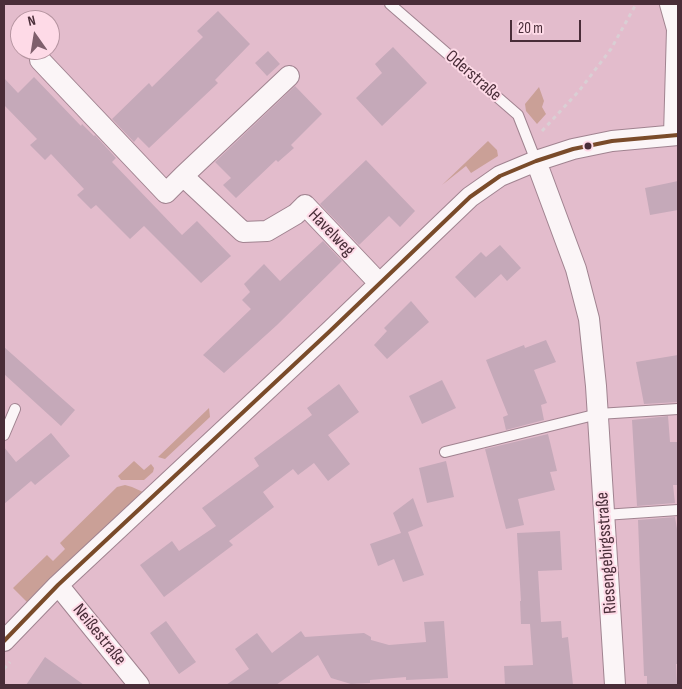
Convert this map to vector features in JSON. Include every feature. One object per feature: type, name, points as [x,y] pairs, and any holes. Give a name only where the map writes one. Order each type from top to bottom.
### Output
[{"type":"street","points":[[5,638],[58,585],[470,196],[500,176],[536,161],[588,145],[676,135],[677,29],[670,4]]},
{"type":"street","points":[[40,60],[166,193],[289,76]]},
{"type":"street","name":"Riesengebirgsstraße","points":[[536,161],[576,269],[589,319],[598,414],[615,685]]},
{"type":"street","name":"Havelweg","points":[[183,176],[243,232],[267,232],[296,214],[305,205],[380,283]]},
{"type":"street","name":"Neißestraße","points":[[58,585],[139,685]]},
{"type":"lane","name":"Oderstraße","points":[[390,4],[518,115],[536,161]]},
{"type":"lane","points":[[4,434],[15,409]]},
{"type":"lane","points":[[445,452],[598,414],[678,409]]},
{"type":"lane","points":[[604,515],[678,510]]},
{"type":"path","points":[[536,161],[539,134],[579,91],[600,63],[611,48],[636,4]]},
{"type":"shaded area","points":[[539,87],[544,101],[542,107],[546,114],[537,124],[526,111],[525,104]]},
{"type":"shaded area","points":[[488,141],[497,150],[498,156],[471,173],[466,166],[442,185]]},
{"type":"shaded area","points":[[209,408],[210,417],[165,459],[158,457]]},
{"type":"shaded area","points":[[134,461],[144,470],[151,464],[154,468],[153,472],[144,480],[121,480],[118,476]]},
{"type":"shaded area","points":[[125,485],[143,492],[27,602],[13,588],[47,555],[53,561],[65,549],[60,543],[117,487]]},
{"type":"building","points":[[218,11],[250,44],[215,80],[218,83],[149,148],[138,137],[134,142],[112,119],[149,83],[152,87],[203,37],[197,31]]},
{"type":"building","points":[[393,47],[427,83],[382,126],[356,98],[382,73],[375,64]]},
{"type":"building","points":[[268,51],[280,64],[267,76],[255,63]]},
{"type":"building","points":[[34,77],[81,126],[82,124],[95,135],[116,158],[112,162],[182,235],[197,221],[231,256],[201,283],[144,226],[130,239],[96,205],[91,209],[77,195],[84,189],[51,154],[45,160],[30,145],[37,139],[4,105],[4,78],[18,93]]},
{"type":"building","points":[[295,86],[322,114],[291,145],[294,148],[278,162],[276,160],[236,198],[223,185],[231,178],[215,162]]},
{"type":"building","points":[[366,160],[415,211],[400,227],[389,216],[359,245],[320,204]]},
{"type":"building","points":[[678,181],[678,210],[650,215],[645,188]]},
{"type":"building","points":[[323,241],[342,261],[277,325],[224,373],[203,355],[251,309],[242,300],[250,292],[244,284],[264,264],[280,281]]},
{"type":"building","points":[[500,245],[521,268],[507,281],[501,274],[475,298],[455,277],[481,252],[486,257]]},
{"type":"building","points":[[411,301],[429,322],[387,359],[374,345],[387,331],[384,328]]},
{"type":"building","points":[[546,340],[556,362],[534,370],[547,403],[541,405],[544,420],[506,430],[503,417],[508,415],[486,360],[524,345],[525,348]]},
{"type":"building","points":[[4,347],[75,410],[61,426],[4,374]]},
{"type":"building","points":[[678,355],[678,402],[644,404],[636,362]]},
{"type":"building","points":[[442,380],[456,408],[422,424],[409,396]]},
{"type":"building","points":[[339,384],[359,412],[328,435],[350,464],[328,481],[314,463],[298,475],[293,469],[263,492],[274,507],[229,541],[233,545],[164,597],[140,565],[172,541],[179,551],[216,526],[202,508],[259,466],[254,458],[312,415],[307,408]]},
{"type":"building","points":[[668,416],[670,442],[678,442],[678,485],[673,485],[675,503],[637,506],[632,420]]},
{"type":"building","points":[[51,433],[70,456],[35,485],[31,481],[4,504],[4,447],[16,462]]},
{"type":"building","points":[[548,434],[557,471],[550,472],[555,490],[518,499],[524,525],[506,529],[485,449]]},
{"type":"building","points":[[446,461],[454,497],[427,503],[419,468]]},
{"type":"building","points":[[413,498],[423,526],[408,532],[424,575],[403,582],[394,559],[378,566],[370,544],[401,533],[393,513]]},
{"type":"building","points":[[675,517],[678,529],[677,685],[647,685],[647,676],[644,676],[638,520]]},
{"type":"building","points":[[560,531],[562,570],[538,571],[541,622],[561,621],[562,638],[568,637],[573,685],[505,685],[504,666],[533,665],[530,624],[521,624],[517,533]]},
{"type":"building","points":[[166,621],[196,662],[179,674],[150,633]]},
{"type":"building","points":[[444,621],[448,678],[406,680],[406,677],[370,680],[370,683],[351,684],[331,678],[318,655],[276,685],[226,685],[249,669],[235,649],[257,633],[272,653],[301,631],[305,637],[364,633],[371,637],[371,640],[389,645],[426,642],[424,622]]},
{"type":"building","points":[[45,657],[84,685],[26,685]]},
{"type":"transit line","points":[[4,641],[58,585],[329,332],[470,197],[500,176],[536,161],[573,149],[612,141],[678,135]]}]
